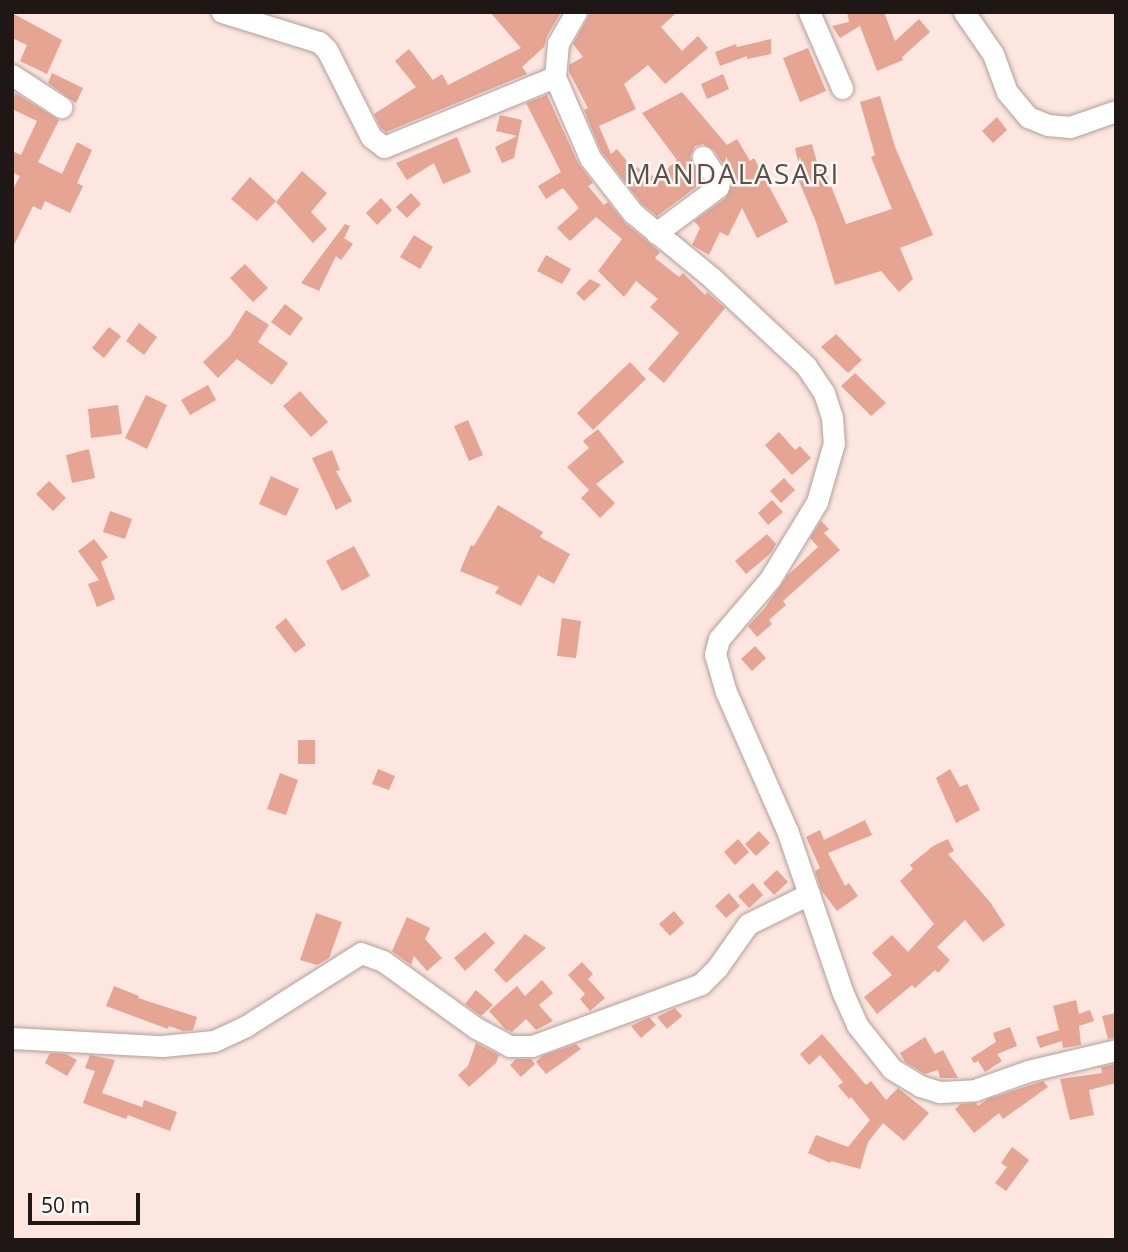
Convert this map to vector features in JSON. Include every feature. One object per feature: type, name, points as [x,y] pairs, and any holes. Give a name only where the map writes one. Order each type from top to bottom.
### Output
[{"type":"street","points":[[222,12],[319,42],[327,50],[372,137],[384,147],[555,77]]},
{"type":"street","points":[[576,12],[558,43],[555,77],[590,159],[633,213],[712,278],[806,366],[824,393],[832,417],[834,443],[817,502],[770,579],[719,639],[715,654],[726,692],[787,830],[842,991],[857,1025],[892,1069],[920,1086],[940,1092],[975,1090],[1028,1071],[1116,1051]]},
{"type":"street","points":[[809,12],[842,88]]},
{"type":"street","points":[[964,12],[993,54],[1007,92],[1028,117],[1048,125],[1070,127],[1116,111]]},
{"type":"street","points":[[12,75],[61,107]]},
{"type":"street","points":[[656,233],[718,187],[719,182],[703,157]]},
{"type":"street","points":[[12,1038],[194,1046],[214,1041],[246,1026],[361,953],[383,961],[476,1028],[502,1042],[521,1048],[701,984],[717,968],[748,924],[809,894]]},
{"type":"building","points":[[490,12],[560,14],[544,47],[522,67],[527,74],[386,132],[381,128],[374,114],[416,87],[395,61],[409,49],[433,80],[442,74],[448,85],[521,48]]},
{"type":"building","points":[[591,12],[677,12],[661,27],[682,51],[698,36],[708,48],[665,84],[648,65],[624,84],[636,109],[599,126],[611,154],[617,149],[634,170],[637,167],[643,172],[645,170],[656,179],[677,160],[642,113],[682,92],[727,145],[737,139],[750,161],[754,158],[788,222],[757,238],[742,208],[728,236],[720,232],[709,255],[692,245],[700,228],[694,221],[726,198],[732,185],[730,175],[714,150],[703,144],[695,146],[690,157],[703,182],[657,216],[642,204],[601,151],[584,110],[588,108],[569,72],[569,65],[583,57],[573,44]]},
{"type":"building","points":[[847,12],[884,12],[895,41],[919,19],[930,32],[902,57],[903,60],[877,71],[860,26],[840,38],[832,26],[849,22]]},
{"type":"building","points":[[12,13],[62,40],[47,74],[20,61],[27,45],[12,38]]},
{"type":"building","points":[[771,39],[771,54],[747,59],[747,56],[720,66],[715,52],[736,44],[737,47]]},
{"type":"building","points":[[808,48],[826,91],[800,102],[783,58]]},
{"type":"building","points":[[52,73],[83,88],[76,103],[48,83]]},
{"type":"building","points":[[723,74],[729,89],[707,99],[701,84]]},
{"type":"building","points":[[15,93],[59,120],[38,162],[62,174],[77,142],[92,150],[77,183],[83,186],[70,213],[45,201],[41,210],[33,206],[12,249],[12,191],[20,176],[12,172],[12,151],[21,155],[37,121],[12,109]]},
{"type":"building","points":[[547,95],[578,163],[593,183],[588,186],[604,205],[608,202],[625,223],[660,252],[655,258],[679,277],[683,273],[705,295],[707,292],[725,308],[664,383],[648,369],[679,333],[650,307],[658,299],[636,281],[624,297],[598,271],[622,239],[596,217],[570,241],[557,228],[579,208],[563,188],[546,199],[538,186],[561,172],[526,103]]},
{"type":"building","points":[[880,96],[895,147],[933,235],[900,248],[913,279],[899,292],[881,271],[835,285],[816,222],[798,179],[802,177],[795,148],[812,144],[819,170],[824,168],[846,224],[892,209],[871,157],[875,155],[860,102]]},
{"type":"building","points":[[500,115],[522,120],[514,158],[502,163],[495,147],[517,136],[496,131]]},
{"type":"building","points":[[997,117],[1007,130],[993,143],[982,131]]},
{"type":"building","points":[[457,137],[471,172],[443,184],[434,163],[407,180],[396,163]]},
{"type":"building","points":[[302,171],[327,193],[311,212],[327,229],[313,243],[276,202]]},
{"type":"building","points":[[250,177],[276,201],[257,221],[231,199]]},
{"type":"building","points":[[411,193],[421,204],[407,218],[396,207]]},
{"type":"building","points":[[381,198],[392,210],[377,225],[366,213]]},
{"type":"building","points":[[345,224],[350,226],[344,238],[353,244],[341,260],[336,256],[319,291],[301,283]]},
{"type":"building","points":[[414,235],[433,247],[420,269],[400,257]]},
{"type":"building","points":[[546,255],[571,269],[562,284],[537,271]]},
{"type":"building","points":[[245,264],[268,288],[253,302],[230,278]]},
{"type":"building","points":[[590,279],[601,285],[584,301],[576,293]]},
{"type":"building","points":[[285,304],[303,318],[290,336],[271,322]]},
{"type":"building","points":[[246,310],[269,325],[258,342],[288,363],[272,385],[237,359],[218,378],[203,362],[230,336]]},
{"type":"building","points":[[139,323],[157,337],[144,355],[126,341]]},
{"type":"building","points":[[109,327],[121,336],[104,358],[92,348]]},
{"type":"building","points":[[836,334],[862,360],[848,373],[821,347]]},
{"type":"building","points":[[630,362],[646,379],[593,430],[577,413]]},
{"type":"building","points":[[855,373],[886,403],[871,416],[841,386]]},
{"type":"building","points":[[208,385],[216,400],[190,415],[181,400]]},
{"type":"building","points":[[300,391],[328,422],[311,437],[283,406]]},
{"type":"building","points":[[146,395],[167,405],[147,449],[125,438]]},
{"type":"building","points":[[118,405],[122,434],[91,438],[88,409]]},
{"type":"building","points":[[468,420],[483,455],[469,461],[454,426]]},
{"type":"building","points":[[598,429],[624,462],[596,484],[615,503],[600,518],[581,498],[589,490],[567,467],[589,448],[583,441]]},
{"type":"building","points":[[779,432],[795,450],[800,446],[811,458],[792,475],[765,445]]},
{"type":"building","points":[[89,449],[95,478],[72,483],[66,455]]},
{"type":"building","points":[[332,450],[340,470],[336,471],[352,501],[336,510],[312,458]]},
{"type":"building","points":[[271,476],[299,489],[286,516],[259,504]]},
{"type":"building","points":[[784,478],[795,490],[781,503],[770,491]]},
{"type":"building","points":[[49,481],[66,498],[53,511],[36,494]]},
{"type":"building","points":[[772,500],[783,512],[768,525],[758,513]]},
{"type":"building","points":[[498,505],[543,532],[540,537],[570,554],[554,584],[538,575],[521,606],[495,593],[499,587],[460,571],[471,545],[474,546]]},
{"type":"building","points":[[110,511],[132,519],[125,539],[103,532]]},
{"type":"building","points":[[821,521],[829,529],[824,533],[840,550],[783,601],[786,605],[769,620],[772,624],[757,637],[748,626],[788,575],[818,547],[810,538]]},
{"type":"building","points":[[767,534],[776,544],[771,553],[746,574],[735,561]]},
{"type":"building","points":[[94,539],[108,557],[101,562],[115,599],[97,607],[88,584],[99,580],[78,551]]},
{"type":"building","points":[[354,546],[370,576],[342,591],[326,561]]},
{"type":"building","points":[[286,618],[306,645],[295,653],[275,627]]},
{"type":"building","points":[[562,618],[581,621],[576,658],[557,656]]},
{"type":"building","points":[[755,646],[766,658],[752,671],[741,659]]},
{"type":"building","points":[[298,740],[315,740],[315,764],[298,764]]},
{"type":"building","points":[[378,769],[395,776],[389,790],[372,784]]},
{"type":"building","points":[[950,769],[960,787],[967,784],[980,810],[956,823],[936,778]]},
{"type":"building","points":[[280,773],[298,780],[286,815],[267,809]]},
{"type":"building","points":[[865,820],[872,835],[828,853],[845,886],[849,883],[858,896],[837,911],[821,890],[815,871],[820,868],[806,837],[820,830],[824,840]]},
{"type":"building","points":[[759,831],[770,843],[756,856],[745,844]]},
{"type":"building","points":[[738,839],[749,852],[735,865],[724,852]]},
{"type":"building","points":[[948,839],[954,851],[948,854],[990,902],[1005,925],[983,942],[965,920],[937,947],[950,960],[938,973],[935,970],[915,988],[912,985],[877,1014],[864,997],[892,975],[872,953],[892,935],[908,952],[934,924],[900,881],[913,869],[910,865],[933,846]]},
{"type":"building","points":[[777,870],[788,882],[774,895],[763,883]]},
{"type":"building","points":[[753,883],[763,895],[749,908],[738,896]]},
{"type":"building","points":[[729,893],[740,906],[726,918],[715,906]]},
{"type":"building","points":[[674,911],[684,923],[670,936],[659,924]]},
{"type":"building","points":[[316,913],[342,922],[329,958],[317,965],[300,960]]},
{"type":"building","points":[[407,917],[430,928],[425,939],[442,958],[427,971],[414,956],[411,965],[392,951]]},
{"type":"building","points":[[485,932],[495,943],[465,971],[454,958]]},
{"type":"building","points":[[525,934],[546,948],[506,983],[494,970]]},
{"type":"building","points":[[582,962],[593,974],[588,979],[605,998],[590,1011],[580,999],[585,994],[568,975]]},
{"type":"building","points":[[542,980],[553,993],[539,1005],[553,1021],[536,1030],[526,1019],[512,1032],[505,1029],[489,1011],[517,986],[525,996]]},
{"type":"building","points":[[114,986],[139,996],[138,998],[197,1017],[193,1030],[183,1031],[169,1026],[168,1029],[106,1006]]},
{"type":"building","points":[[476,990],[493,1005],[481,1016],[465,1004]]},
{"type":"building","points":[[1076,1000],[1079,1014],[1090,1010],[1094,1021],[1079,1026],[1081,1045],[1063,1048],[1062,1041],[1040,1048],[1036,1037],[1059,1030],[1053,1006]]},
{"type":"building","points":[[675,1008],[682,1016],[667,1029],[657,1017]]},
{"type":"building","points":[[1116,1013],[1116,1037],[1108,1039],[1102,1016]]},
{"type":"building","points":[[649,1017],[656,1025],[641,1038],[631,1026]]},
{"type":"building","points":[[1010,1027],[1017,1046],[997,1054],[1002,1061],[985,1072],[978,1061],[974,1063],[971,1058],[996,1042],[993,1033]]},
{"type":"building","points":[[822,1034],[866,1085],[871,1081],[886,1100],[898,1088],[929,1113],[904,1141],[883,1123],[868,1142],[860,1169],[831,1161],[830,1163],[808,1153],[816,1135],[848,1147],[870,1120],[838,1086],[843,1082],[820,1055],[809,1065],[800,1054]]},
{"type":"building","points":[[925,1037],[935,1054],[943,1050],[958,1078],[940,1078],[938,1070],[925,1074],[905,1062],[900,1053]]},
{"type":"building","points":[[476,1043],[499,1055],[496,1063],[469,1087],[458,1075],[468,1066]]},
{"type":"building","points":[[576,1044],[581,1049],[546,1074],[536,1062],[542,1056]]},
{"type":"building","points":[[50,1053],[66,1054],[77,1060],[67,1076],[45,1063]]},
{"type":"building","points":[[90,1055],[115,1060],[102,1093],[142,1107],[144,1100],[177,1112],[170,1131],[128,1115],[126,1119],[83,1103],[95,1071],[85,1068]]},
{"type":"building","points":[[516,1059],[531,1059],[535,1064],[521,1077],[510,1065]]},
{"type":"building","points":[[1116,1064],[1116,1083],[1089,1090],[1094,1115],[1070,1120],[1060,1079],[1102,1073],[1101,1067]]},
{"type":"building","points":[[1043,1081],[1048,1087],[1003,1119],[999,1113],[974,1133],[955,1109],[961,1104],[976,1103],[978,1106],[988,1099]]},
{"type":"building","points":[[1012,1147],[1029,1160],[1006,1191],[995,1183],[1007,1167],[1001,1163]]},
{"type":"district","name":"MANDALASARI","points":[[733,173]]}]
